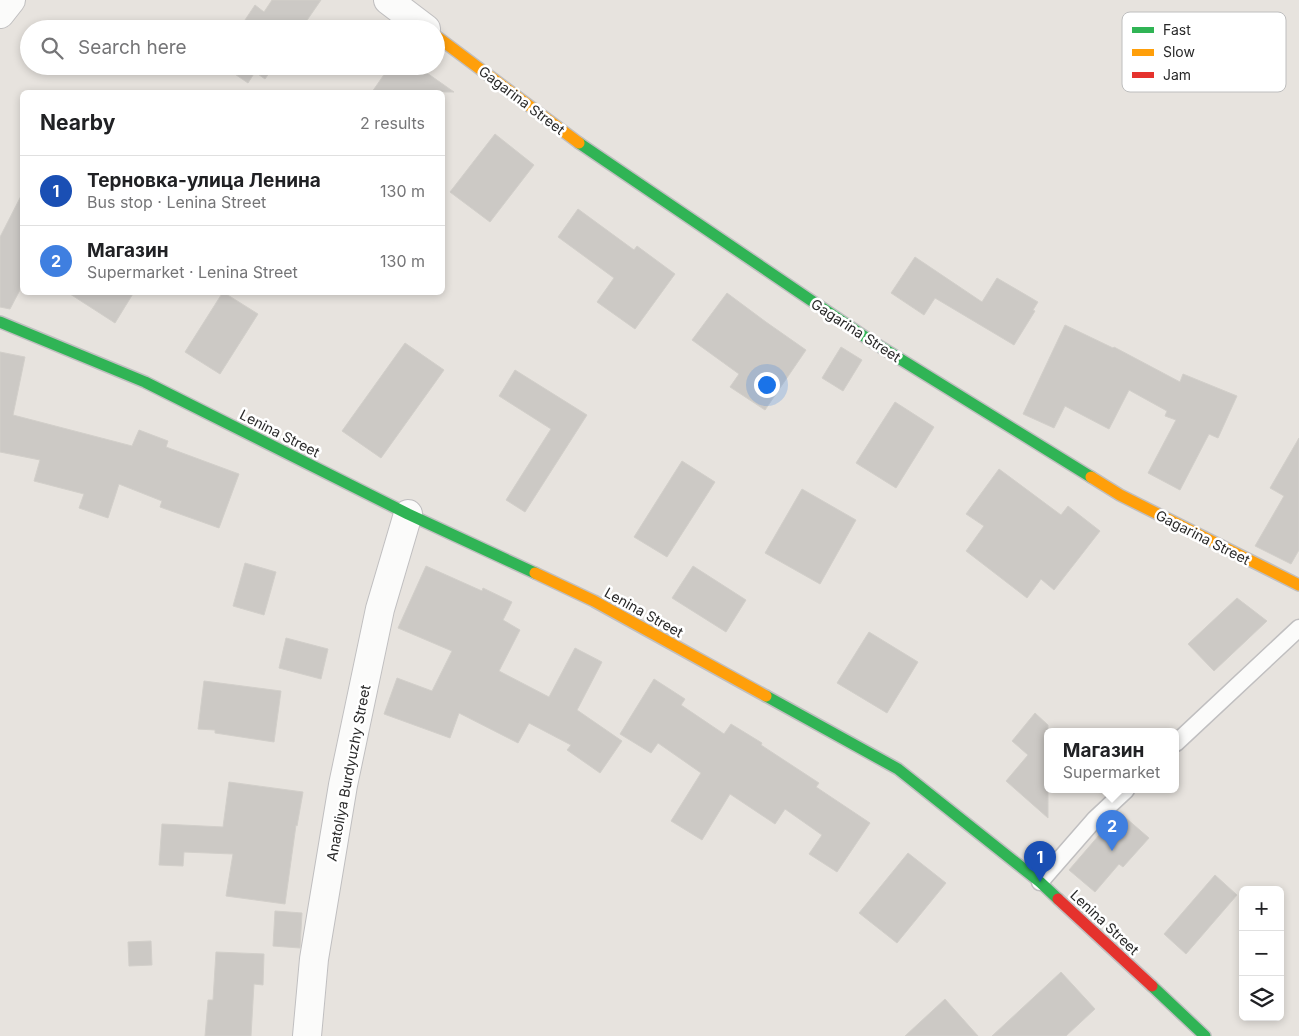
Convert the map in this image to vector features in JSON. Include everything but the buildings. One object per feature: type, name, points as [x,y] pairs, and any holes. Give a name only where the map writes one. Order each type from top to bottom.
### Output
[{"type":"street","points":[[0,14],[11,0]]},
{"type":"street","points":[[388,0],[414,20]]},
{"type":"street","name":"Gagarina Street","points":[[445,43],[583,146],[871,341],[1120,495],[1299,585]]},
{"type":"street","name":"Lenina Street","points":[[0,322],[145,382],[408,514],[594,601],[898,768],[1040,882],[1206,1036]]},
{"type":"street","name":"Anatoliya Burdyuzhy Street","points":[[307,1036],[314,959],[343,785],[380,609],[408,514]]},
{"type":"lane","points":[[1179,740],[1299,628]]},
{"type":"lane","points":[[1040,882],[1095,819],[1123,793]]},
{"type":"traffic: fast","points":[[579,143],[871,341],[1091,477]]},
{"type":"traffic: fast","points":[[0,322],[145,382],[408,514],[535,573]]},
{"type":"traffic: fast","points":[[766,696],[898,769],[1040,882],[1058,899]]},
{"type":"traffic: fast","points":[[1152,986],[1205,1036]]},
{"type":"traffic: slow","points":[[445,43],[579,143]]},
{"type":"traffic: slow","points":[[1091,477],[1120,495],[1299,585]]},
{"type":"traffic: slow","points":[[535,573],[594,601],[766,696]]},
{"type":"traffic: jam","points":[[1058,899],[1152,986]]},
{"type":"place","name":"Магазин","points":[[1112,851]]},
{"type":"place","name":"Терновка-улица Ленина","points":[[1040,882]]}]
